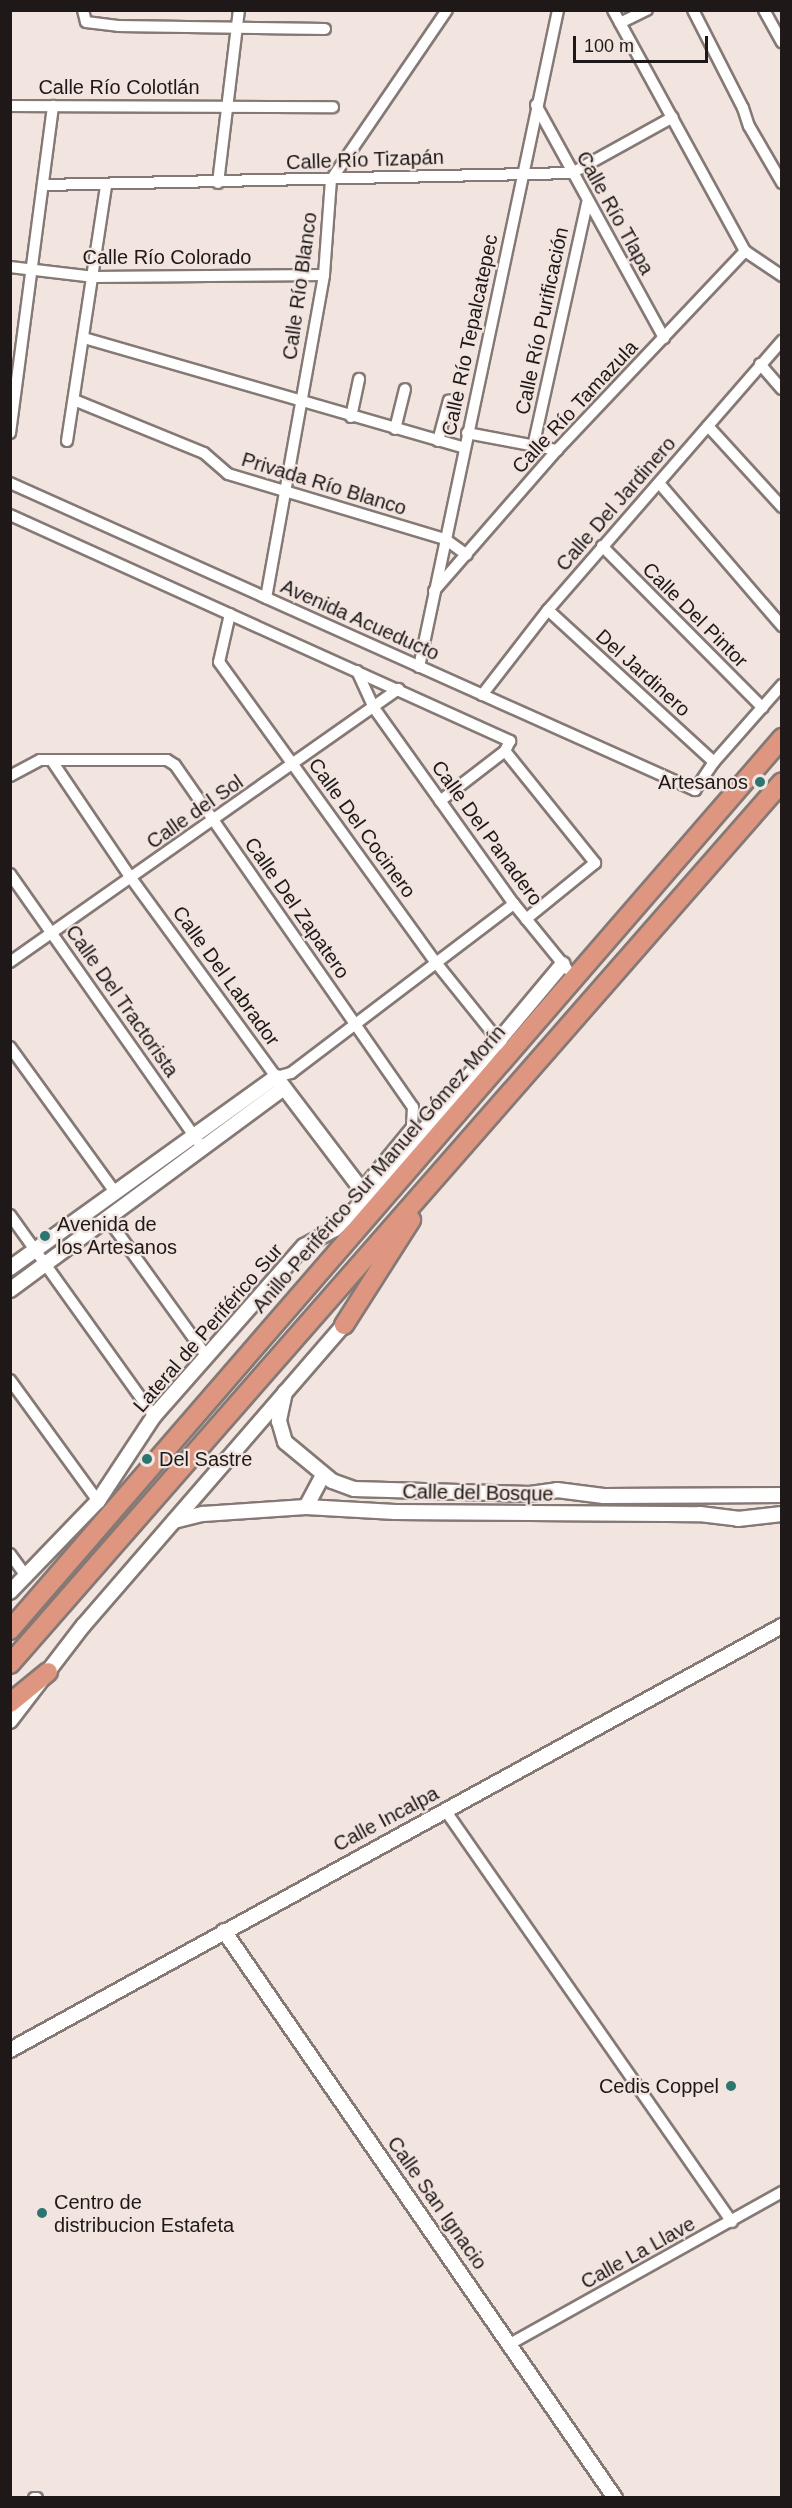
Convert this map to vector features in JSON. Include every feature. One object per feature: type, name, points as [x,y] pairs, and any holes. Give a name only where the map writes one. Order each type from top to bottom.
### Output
[{"type":"highway","name":"Anillo Periférico Sur Manuel Gómez Morín","points":[[10,1630],[368,1198],[568,971],[782,738]]},
{"type":"highway","points":[[10,1664],[782,782]]},
{"type":"highway","points":[[344,1325],[446,1165]]},
{"type":"highway","points":[[10,1703],[48,1672]]},
{"type":"street","points":[[83,10],[86,22],[135,27],[325,30]]},
{"type":"street","points":[[218,183],[239,10]]},
{"type":"street","points":[[331,180],[447,10]]},
{"type":"street","name":"Calle Río Tepalcatepec","points":[[419,667],[536,105],[558,10]]},
{"type":"street","points":[[613,10],[745,251],[779,269]]},
{"type":"street","points":[[620,23],[647,10]]},
{"type":"street","points":[[693,10],[743,108],[748,126],[778,166],[782,183]]},
{"type":"street","points":[[764,10],[782,42]]},
{"type":"street","name":"Calle Río Tlapa","points":[[536,105],[587,203],[664,338]]},
{"type":"street","name":"Calle Río Colotlán","points":[[10,106],[333,107]]},
{"type":"street","points":[[10,433],[53,106]]},
{"type":"street","points":[[572,173],[673,117]]},
{"type":"street","name":"Calle Río Tizapán","points":[[44,185],[331,180],[523,172],[572,173]]},
{"type":"street","name":"Calle Río Blanco","points":[[266,598],[283,492],[324,275],[331,180]]},
{"type":"street","points":[[67,441],[94,276],[106,185]]},
{"type":"street","name":"Calle Río Purificación","points":[[533,447],[587,203]]},
{"type":"street","name":"Calle Río Tamazula","points":[[434,591],[557,450],[745,251]]},
{"type":"street","name":"Calle Río Colorado","points":[[10,267],[94,276],[324,275]]},
{"type":"street","points":[[84,338],[464,448]]},
{"type":"street","name":"Calle Del Jardinero","points":[[482,695],[548,610],[602,546],[782,341]]},
{"type":"street","points":[[760,364],[782,389]]},
{"type":"street","points":[[351,417],[359,379]]},
{"type":"street","points":[[395,429],[405,388]]},
{"type":"street","name":"Privada Río Blanco","points":[[74,400],[204,453],[228,474],[445,540],[467,555]]},
{"type":"street","points":[[438,441],[449,400]]},
{"type":"street","points":[[708,426],[782,507]]},
{"type":"street","points":[[467,434],[557,450]]},
{"type":"street","name":"Avenida Acueducto","points":[[10,483],[695,790],[714,762]]},
{"type":"street","points":[[659,483],[782,626]]},
{"type":"street","points":[[10,515],[399,689],[508,746],[595,863],[526,919]]},
{"type":"street","name":"Calle Del Pintor","points":[[602,546],[763,708]]},
{"type":"street","name":"Del Jardinero","points":[[548,610],[714,762]]},
{"type":"street","name":"Calle Del Cocinero","points":[[230,614],[219,662],[437,964],[503,1046]]},
{"type":"street","name":"Calle Del Panadero","points":[[357,671],[374,708],[514,904],[568,971]]},
{"type":"street","points":[[714,762],[782,685]]},
{"type":"street","name":"Calle del Sol","points":[[10,962],[294,766],[399,689]]},
{"type":"street","points":[[440,801],[508,746]]},
{"type":"street","name":"Calle Del Zapatero","points":[[10,776],[34,760],[172,761],[413,1107],[412,1126],[368,1198]]},
{"type":"street","name":"Calle Del Labrador","points":[[52,761],[131,878],[368,1198]]},
{"type":"street","name":"Calle Del Tractorista","points":[[10,874],[203,1149]]},
{"type":"street","points":[[10,1290],[203,1149],[291,1073],[514,904]]},
{"type":"street","points":[[10,1047],[115,1192]]},
{"type":"street","points":[[10,1268],[194,1136],[280,1082]]},
{"type":"street","name":"Lateral de Periférico Sur","points":[[10,1592],[98,1501],[154,1416],[304,1246],[335,1229],[368,1198]]},
{"type":"street","points":[[10,1215],[154,1416]]},
{"type":"street","points":[[108,1219],[207,1357]]},
{"type":"street","points":[[10,1721],[174,1521],[344,1325]]},
{"type":"street","points":[[10,1380],[98,1501]]},
{"type":"street","name":"Calle del Bosque","points":[[285,1392],[279,1421],[285,1442],[323,1475],[354,1489],[530,1494],[557,1490],[604,1496],[782,1495]]},
{"type":"street","points":[[306,1507],[323,1475]]},
{"type":"street","name":"Calle del Bosque","points":[[174,1521],[203,1514],[306,1507],[395,1512],[700,1514],[738,1519],[782,1514]]},
{"type":"street","points":[[10,1554],[25,1575]]},
{"type":"street","name":"Calle Incalpa","points":[[10,2050],[782,1626]]},
{"type":"street","points":[[445,1810],[732,2222]]},
{"type":"street","name":"Calle San Ignacio","points":[[224,1931],[615,2498]]},
{"type":"street","name":"Calle La Llave","points":[[510,2344],[782,2192]]},
{"type":"place","name":"Artesanos","points":[[760,782]]},
{"type":"place","name":"Avenida de los Artesanos","points":[[45,1236]]},
{"type":"place","name":"Del Sastre","points":[[147,1459]]},
{"type":"place","name":"Cedis Coppel","points":[[731,2086]]},
{"type":"place","name":"Centro de distribucion Estafeta","points":[[42,2213]]}]
